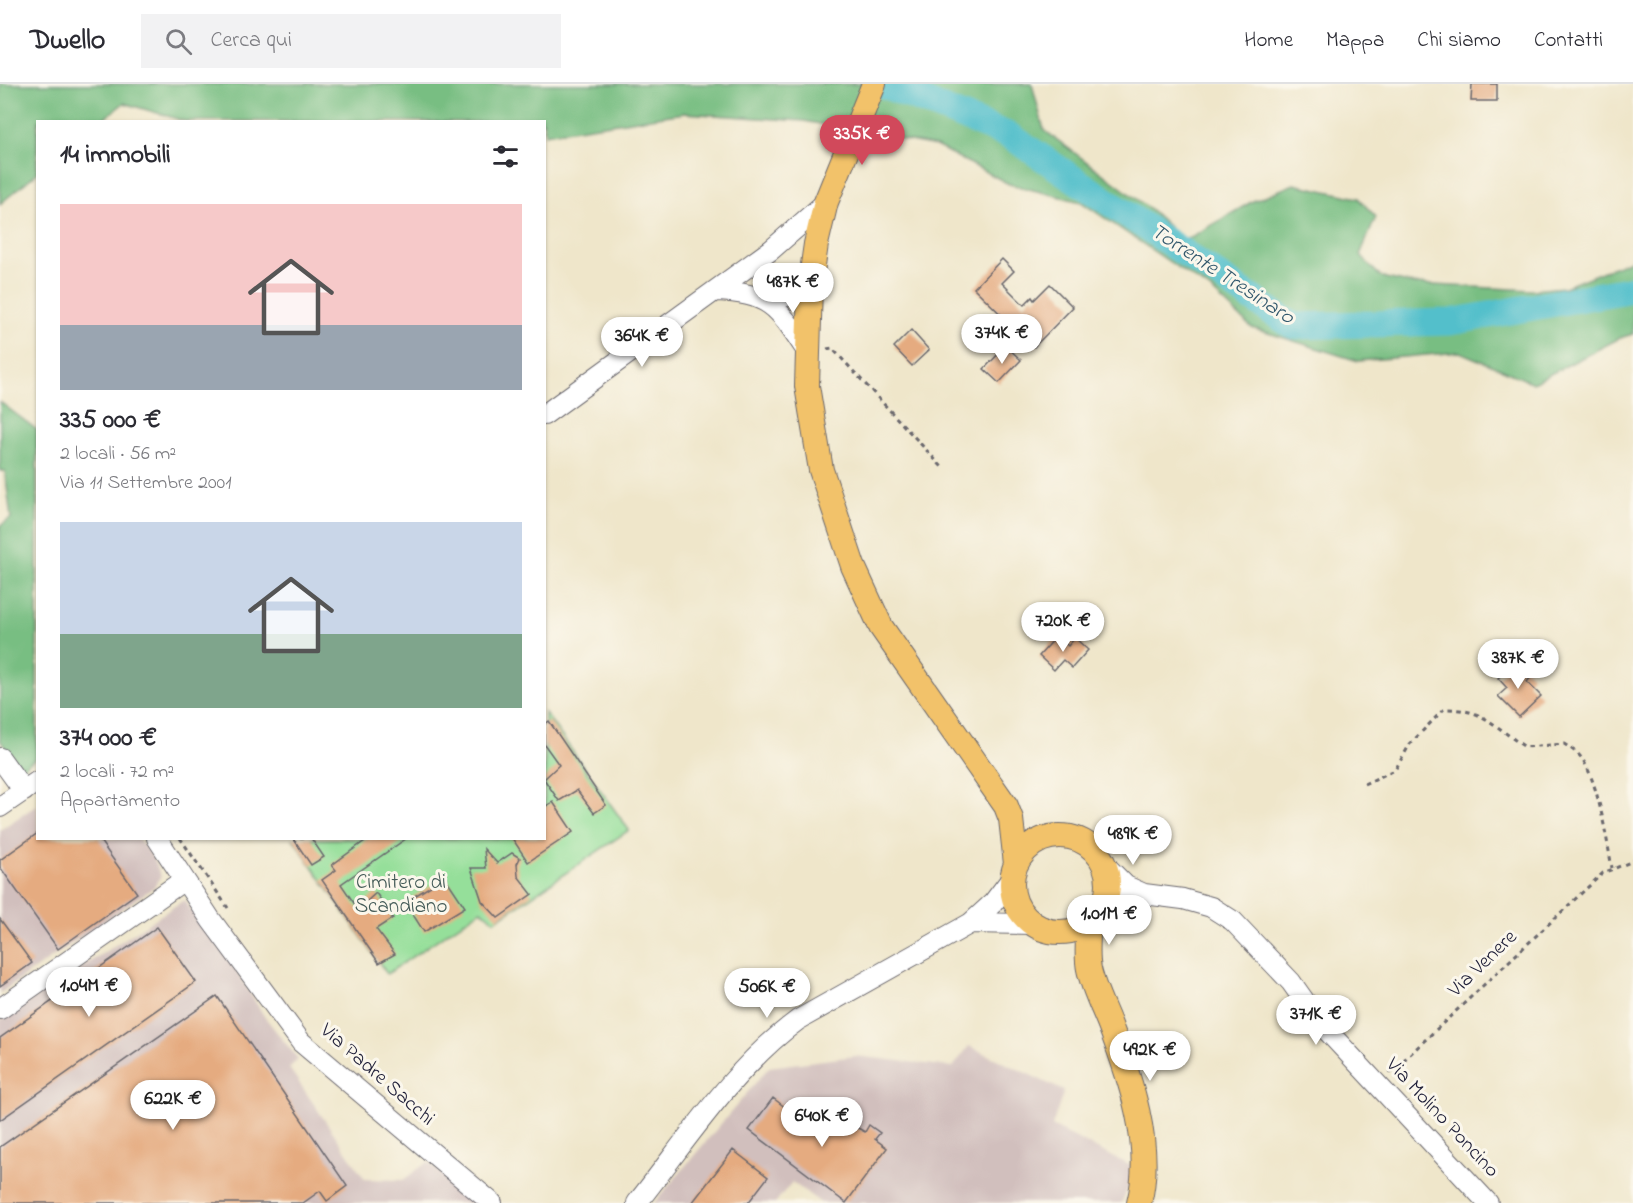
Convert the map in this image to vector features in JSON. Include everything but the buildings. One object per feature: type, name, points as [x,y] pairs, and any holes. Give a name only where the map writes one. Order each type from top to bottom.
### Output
[{"type":"main road","points":[[874,84],[826,202],[816,244],[810,286],[807,386],[821,470],[853,566],[881,627],[1006,806],[1011,819],[1016,904],[1038,927],[1089,969]]},
{"type":"main road","points":[[1006,806],[1052,837]]},
{"type":"main road","points":[[1014,871],[1034,843],[1052,837],[1076,839],[1096,852],[1103,863],[1109,886],[1095,917],[1089,969],[1119,1049],[1138,1118],[1144,1158],[1143,1186],[1139,1203]]},
{"type":"main road","points":[[1038,927],[1063,933],[1095,917]]},
{"type":"street","points":[[546,414],[717,291],[771,250],[826,202]]},
{"type":"street","points":[[717,291],[743,292],[760,297],[798,295],[810,286]]},
{"type":"street","points":[[760,297],[778,310],[808,353]]},
{"type":"street","points":[[0,758],[31,786],[0,807]]},
{"type":"street","name":"Via Padre Sacchi","points":[[158,840],[184,880],[301,1042],[492,1203]]},
{"type":"street","name":"Via Molino Poncino","points":[[1103,863],[1126,886],[1144,894],[1184,899],[1211,907],[1233,921],[1291,982],[1320,1023],[1488,1203]]},
{"type":"street","points":[[637,1203],[749,1063],[772,1040],[798,1020],[971,924],[993,903],[1014,871]]},
{"type":"street","points":[[0,1008],[184,880]]},
{"type":"street","name":"Via Molino Poncino","points":[[1095,917],[1144,894]]},
{"type":"street","points":[[971,924],[1038,927]]},
{"type":"path","points":[[808,353],[832,348],[942,467]]},
{"type":"path","points":[[1364,784],[1395,770],[1410,744],[1444,709],[1461,709],[1484,716],[1525,747],[1564,744],[1580,756],[1592,782],[1603,819],[1612,868]]},
{"type":"path","points":[[181,840],[228,908]]},
{"type":"path","name":"Via Venere","points":[[1378,1084],[1533,936],[1603,873],[1633,861]]},
{"type":"shaded area","points":[[36,806],[36,840],[139,840],[153,858],[161,876],[154,887],[0,993],[0,830]]},
{"type":"shaded area","points":[[184,900],[233,966],[264,1016],[298,1059],[289,1068],[365,1179],[403,1180],[428,1162],[479,1203],[0,1203],[0,1021]]},
{"type":"shaded area","points":[[969,1046],[1064,1091],[1052,1126],[1137,1169],[1121,1203],[821,1203],[792,1182],[775,1203],[654,1203],[769,1067],[855,1056],[953,1067]]},
{"type":"green space","points":[[0,84],[881,84],[891,88],[893,84],[1032,84],[1044,130],[1150,209],[1184,241],[1253,201],[1294,184],[1358,198],[1376,217],[1360,255],[1381,277],[1414,284],[1532,290],[1565,287],[1633,259],[1633,334],[1620,338],[1533,383],[1460,352],[1358,361],[1252,328],[1211,290],[1081,202],[1009,184],[936,146],[804,121],[684,113],[546,134],[546,120],[181,120],[124,103],[102,120],[36,120],[36,174],[0,204]]},
{"type":"green space","points":[[0,402],[36,429],[36,758],[20,770],[0,740],[0,526],[11,518],[5,471],[0,471]]},
{"type":"green space","name":"Cimitero di Scandiano","points":[[546,714],[629,830],[495,921],[481,910],[387,974],[294,840],[546,840]]},
{"type":"waterway","name":"Torrente Tresinaro","points":[[881,84],[1010,136],[1293,326],[1450,322],[1633,289]]}]
